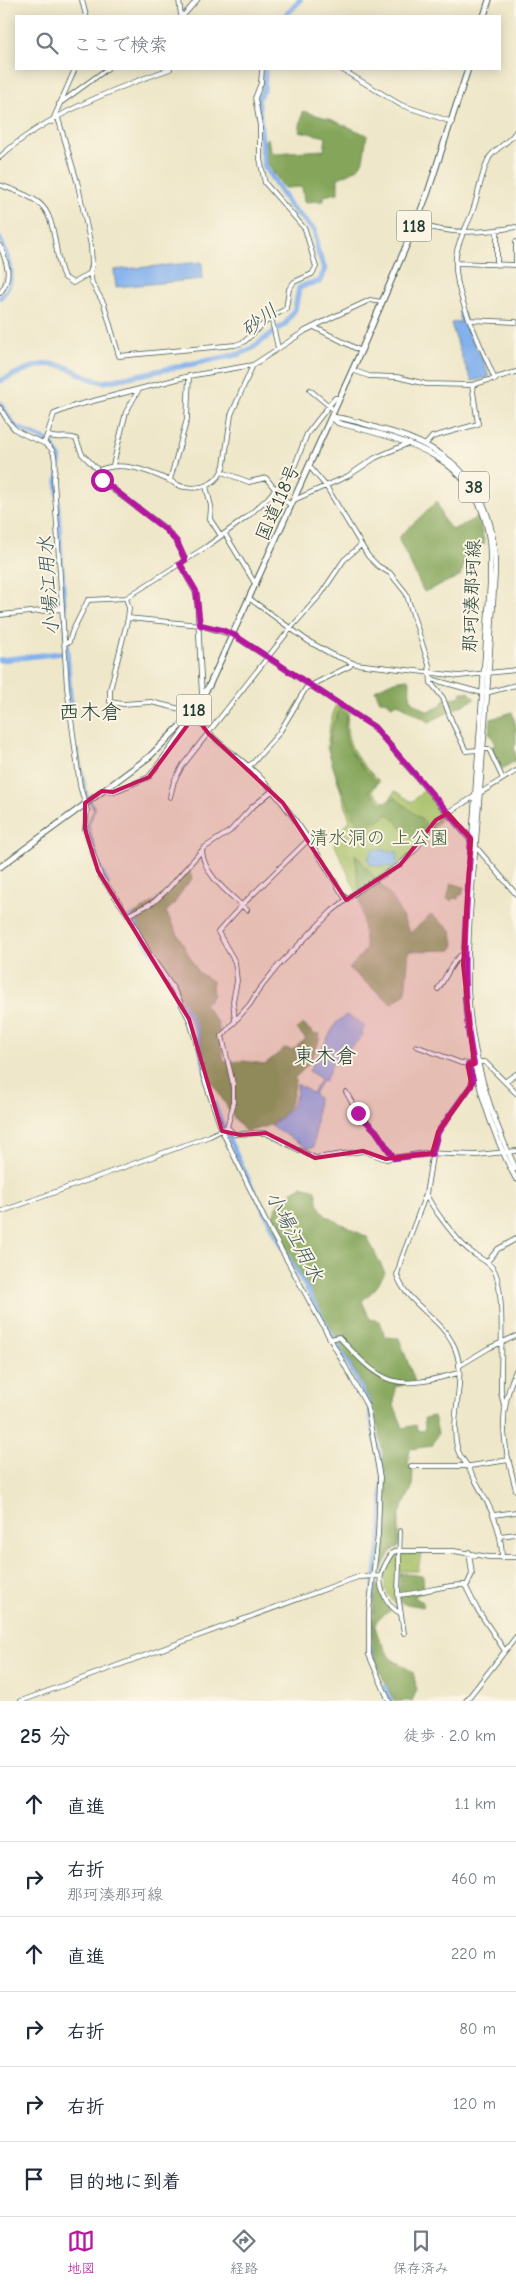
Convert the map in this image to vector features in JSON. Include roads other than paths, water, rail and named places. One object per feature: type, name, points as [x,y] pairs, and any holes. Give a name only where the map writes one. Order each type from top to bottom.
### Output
[{"type":"highway","points":[[484,15],[489,0]]},
{"type":"highway","name":"国道118号","points":[[0,866],[149,757],[194,714],[234,635],[416,223],[452,122],[468,70]]},
{"type":"main road","name":"那珂湊那珂線","points":[[331,417],[390,431],[426,444],[442,454],[464,474],[483,503],[491,525],[495,548],[495,570],[485,674]]},
{"type":"main road","name":"那珂湊那珂線","points":[[331,417],[338,423],[409,443],[432,453],[454,470],[470,488],[484,516],[489,537],[490,555],[485,674],[468,972],[473,1064]]},
{"type":"main road","name":"那珂湊那珂線","points":[[480,750],[474,797],[464,954],[465,1007],[473,1064],[516,1179]]},
{"type":"main road","name":"那珂湊那珂線","points":[[506,1153],[516,1169]]},
{"type":"street","points":[[82,0],[86,15]]},
{"type":"street","points":[[180,0],[182,15]]},
{"type":"street","points":[[183,15],[198,0]]},
{"type":"street","points":[[52,122],[75,70]]},
{"type":"street","points":[[59,104],[106,70]]},
{"type":"street","points":[[0,157],[15,142],[58,118],[128,84],[167,70]]},
{"type":"street","points":[[58,118],[76,181],[91,246],[92,266],[90,274],[92,283],[104,304],[119,356],[240,343],[250,337],[271,317],[286,309],[289,289],[294,282],[312,274],[316,267],[305,229],[265,183],[260,159],[260,126],[255,98],[261,84],[262,70]]},
{"type":"street","points":[[343,70],[401,105],[452,122]]},
{"type":"street","points":[[494,380],[470,320],[456,273],[456,263],[463,231],[473,211],[485,166],[490,156],[516,132]]},
{"type":"street","points":[[0,185],[24,194],[43,206],[49,216],[64,277],[73,283],[90,274]]},
{"type":"street","points":[[416,223],[436,229],[463,231],[497,231],[516,227]]},
{"type":"street","points":[[497,231],[497,265]]},
{"type":"street","points":[[456,263],[516,265],[516,242]]},
{"type":"street","points":[[0,246],[8,266],[6,284],[0,293]]},
{"type":"street","points":[[185,560],[177,542],[166,530],[104,483],[97,471],[82,454],[78,442],[73,437],[57,439],[46,437],[54,414],[74,406],[189,376],[238,366],[253,365],[314,327],[370,300],[382,302]]},
{"type":"street","points":[[271,317],[278,348]]},
{"type":"street","points":[[470,320],[516,322]]},
{"type":"street","points":[[314,327],[361,351]]},
{"type":"street","points":[[97,471],[113,465],[149,472],[183,487],[197,488],[215,482],[222,472],[231,416],[253,365]]},
{"type":"street","points":[[352,370],[369,376],[397,377],[426,384],[472,385],[516,372]]},
{"type":"street","points":[[170,480],[187,419],[189,376]]},
{"type":"street","points":[[426,444],[432,437],[478,424],[472,385]]},
{"type":"street","points":[[113,465],[126,412],[138,390]]},
{"type":"street","points":[[310,390],[334,410]]},
{"type":"street","points":[[67,643],[88,600],[126,598],[223,535],[257,509],[295,465],[307,434],[327,405],[335,398],[339,398]]},
{"type":"street","points":[[0,408],[16,430],[47,444],[56,458],[54,479],[61,609],[67,643],[67,688],[74,746],[87,810],[84,829],[98,871],[130,914],[150,955],[173,988],[189,1019],[203,1075],[224,1129],[266,1222],[333,1338],[363,1397],[379,1463],[376,1575],[369,1611],[369,1655],[371,1664],[389,1701]]},
{"type":"street","points":[[222,472],[244,481],[253,482],[266,478],[284,500],[292,503],[348,476],[375,458],[409,443]]},
{"type":"street","points":[[309,466],[326,486],[371,561],[390,573],[406,593],[429,665],[431,679],[435,689],[444,698],[452,722],[466,751],[489,749],[503,779]]},
{"type":"street","points":[[206,486],[211,506],[210,519],[223,535],[256,585]]},
{"type":"street","points":[[170,797],[178,772],[290,629],[321,594],[344,560],[361,545]]},
{"type":"street","points":[[180,564],[196,591],[200,625],[202,698]]},
{"type":"street","points":[[126,598],[129,608],[128,618],[110,690],[110,702],[123,704],[151,702],[194,714],[208,733],[248,766],[272,791],[301,827],[307,841],[346,900]]},
{"type":"street","points":[[250,599],[290,629],[326,651],[352,663],[459,676],[516,670]]},
{"type":"street","points":[[0,616],[61,609]]},
{"type":"street","points":[[128,618],[200,625],[234,635],[374,727],[516,894]]},
{"type":"street","points":[[248,766],[253,763],[279,733],[304,691],[310,685],[350,666],[352,663]]},
{"type":"street","points":[[431,679],[484,693],[516,685]]},
{"type":"street","points":[[102,791],[112,792],[149,777],[194,714]]},
{"type":"street","points":[[224,1129],[233,1106],[232,1084],[222,1036],[278,966],[346,900],[400,865],[416,850],[436,820],[516,772]]},
{"type":"street","points":[[130,914],[154,902],[202,850],[230,831],[251,808],[272,791]]},
{"type":"street","points":[[235,1022],[233,1002],[237,981],[234,962],[218,932],[242,905],[307,841]]},
{"type":"street","points":[[202,850],[206,864],[213,875],[248,910]]},
{"type":"street","points":[[438,989],[446,979],[456,958],[464,954]]},
{"type":"street","points":[[416,1046],[473,1064],[485,1062],[516,1093]]},
{"type":"street","points":[[473,1064],[471,1086],[438,1132],[432,1154],[426,1194],[397,1275],[405,1292],[436,1320],[448,1334],[457,1352],[459,1366],[455,1440],[460,1455],[499,1526],[502,1558]]},
{"type":"street","points":[[506,1081],[516,1074]]},
{"type":"street","points":[[346,1092],[358,1113],[376,1131],[394,1158]]},
{"type":"street","points":[[0,1212],[224,1129],[234,1134],[266,1133],[315,1158],[362,1151],[383,1158],[432,1154],[469,1155],[516,1151]]},
{"type":"street","points":[[426,1194],[430,1203],[458,1240],[470,1251],[487,1262],[494,1270],[499,1290],[501,1393],[504,1405],[504,1436],[513,1469],[516,1490]]},
{"type":"street","points":[[487,1262],[494,1252],[516,1239]]},
{"type":"street","points":[[459,1366],[489,1348],[516,1336]]},
{"type":"street","points":[[333,1338],[339,1337],[372,1370],[394,1382],[418,1383],[458,1373]]},
{"type":"street","points":[[504,1405],[516,1370]]},
{"type":"street","points":[[411,1466],[467,1465],[509,1460]]},
{"type":"street","points":[[494,1515],[516,1512]]},
{"type":"street","points":[[400,1531],[398,1595],[404,1633]]},
{"type":"street","points":[[500,1536],[516,1534]]},
{"type":"street","points":[[21,1701],[358,1577],[376,1575],[392,1553],[400,1551],[469,1552],[502,1558],[516,1557]]},
{"type":"street","points":[[398,1595],[467,1585],[471,1576],[469,1552]]},
{"type":"street","points":[[376,1575],[390,1606],[400,1613]]},
{"type":"street","points":[[465,1585],[477,1609],[505,1651]]},
{"type":"street","points":[[466,1701],[516,1637]]},
{"type":"water","points":[[202,262],[203,279],[116,287],[114,270]]},
{"type":"water","points":[[459,311],[464,313],[469,335],[484,362],[489,377],[472,381],[462,358],[451,323],[460,322]]},
{"type":"water","points":[[78,749],[88,796],[95,808],[89,825],[100,865],[98,866],[87,825],[94,809],[86,797],[76,750]]},
{"type":"water","points":[[373,849],[397,852],[397,863],[394,867],[371,865],[368,859]]},
{"type":"water","points":[[346,1015],[363,1024],[364,1027],[360,1039],[332,1065],[325,1081],[322,1080],[314,1094],[318,1098],[314,1147],[308,1148],[271,1126],[290,1108],[296,1097],[297,1084],[312,1093],[321,1079],[309,1071],[336,1023]]},
{"type":"waterway","name":"砂川","points":[[286,15],[300,0]]},
{"type":"waterway","name":"砂川","points":[[0,381],[45,364],[64,367],[104,382],[240,354],[252,348],[286,323],[295,309],[299,288],[319,282],[325,270],[317,249],[315,231],[289,205],[264,165],[258,98],[264,90],[265,70]]},
{"type":"waterway","name":"小場江用水","points":[[0,238],[11,269],[10,284],[0,298]]},
{"type":"waterway","name":"小場江用水","points":[[0,402],[15,426],[49,441],[60,458],[57,486],[71,706]]},
{"type":"waterway","name":"砂川","points":[[0,660],[61,653]]},
{"type":"waterway","name":"小場江用水","points":[[98,863],[108,884]]},
{"type":"waterway","name":"小場江用水","points":[[131,916],[157,962]]},
{"type":"waterway","name":"小場江用水","points":[[182,1002],[196,1029],[207,1080]]},
{"type":"waterway","name":"小場江用水","points":[[214,1103],[276,1236],[320,1312],[368,1402],[383,1474],[381,1533],[372,1599]]},
{"type":"waterway","name":"小場江用水","points":[[370,1646],[373,1661]]},
{"type":"waterway","name":"小場江用水","points":[[384,1686],[391,1701]]},
{"type":"district","name":"西木倉","points":[[90,712]]},
{"type":"district","name":"東木倉","points":[[325,1056]]},
{"type":"park label","name":"清水洞の 上公園","points":[[379,837]]}]
